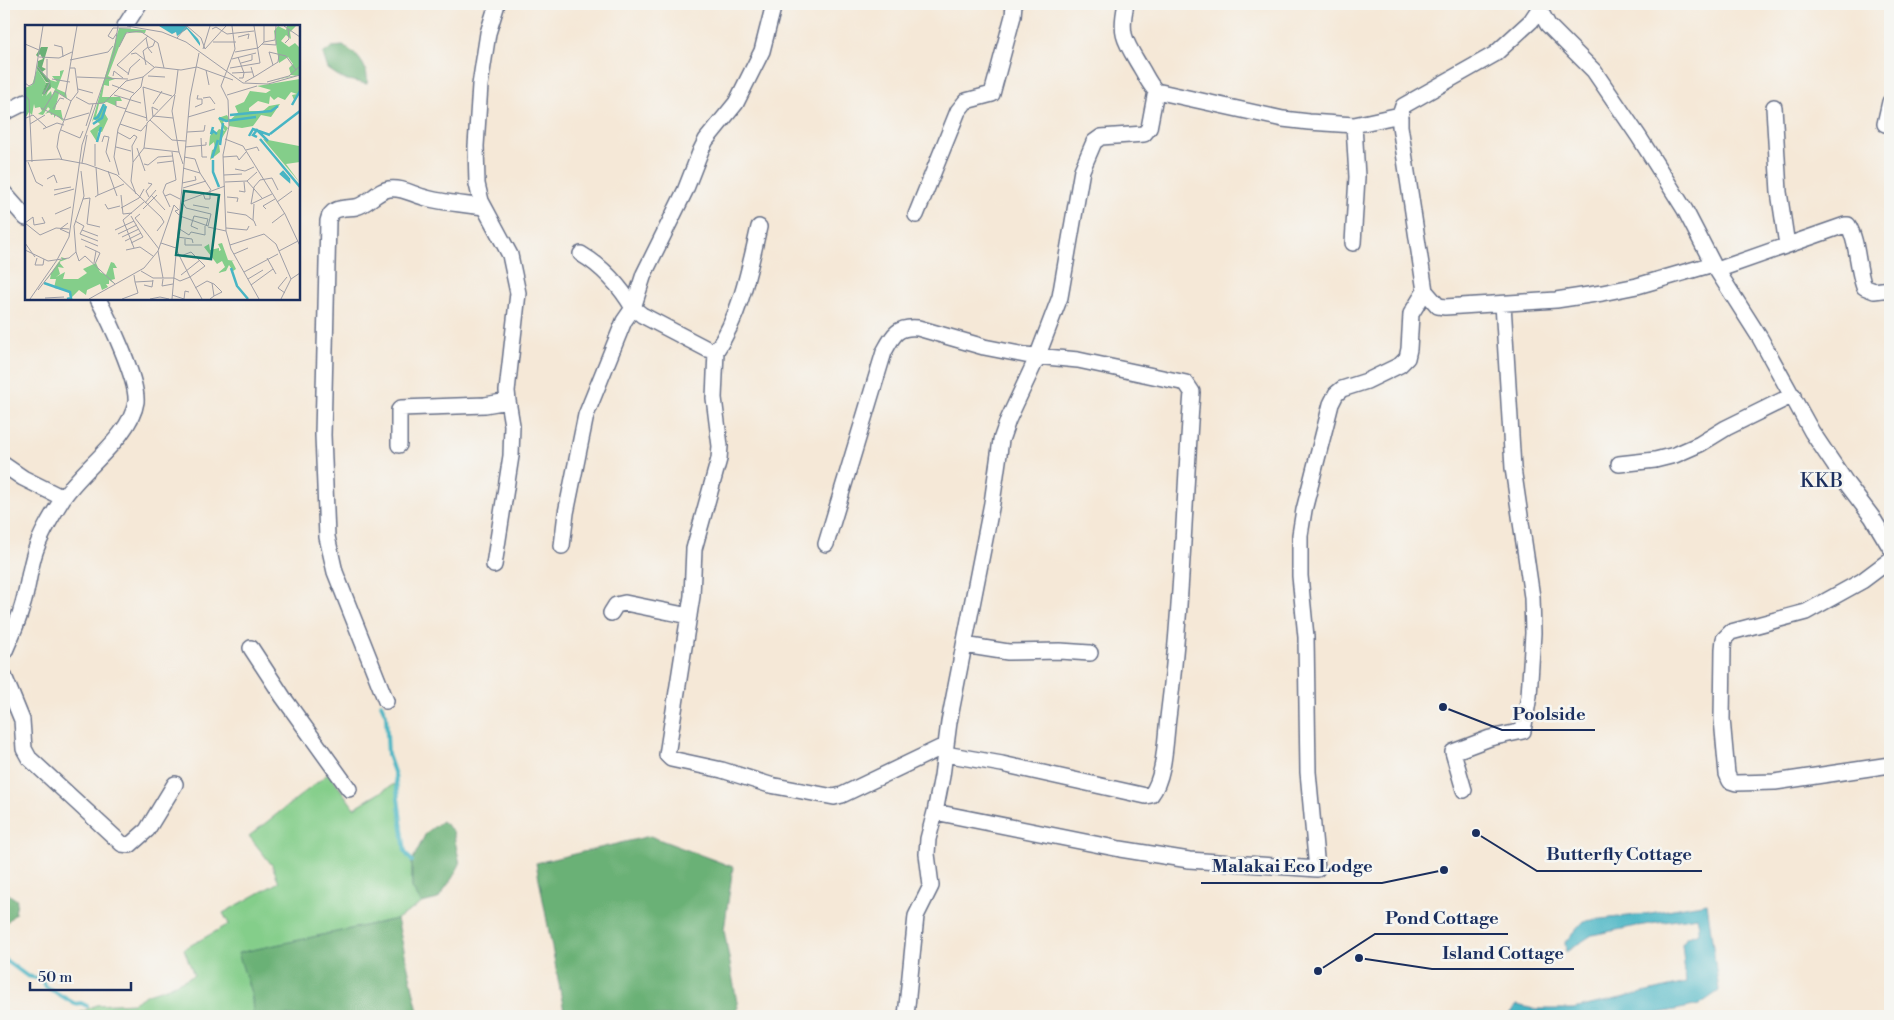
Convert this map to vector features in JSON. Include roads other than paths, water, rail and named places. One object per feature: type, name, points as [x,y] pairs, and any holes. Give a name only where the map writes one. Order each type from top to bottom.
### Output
[{"type":"street","points":[[126,25],[138,4]]},
{"type":"street","points":[[494,565],[511,456],[512,425],[507,391],[518,293],[510,255],[484,207],[478,194],[477,184],[476,146],[480,85],[488,33],[497,4]]},
{"type":"street","points":[[562,546],[566,513],[586,416],[624,321],[633,308],[644,274],[684,191],[701,150],[706,140],[736,103],[762,51],[774,4]]},
{"type":"street","points":[[916,215],[958,111],[966,101],[992,94],[1013,16],[1014,4]]},
{"type":"street","points":[[1126,4],[1122,20],[1126,43],[1150,85],[1156,91],[1283,119],[1354,125],[1400,115]]},
{"type":"street","points":[[1540,7],[1531,21],[1495,54],[1404,106],[1400,115],[1425,291],[1438,306],[1556,300],[1602,293],[1715,267],[1846,225],[1852,233],[1864,287],[1874,291],[1890,290]]},
{"type":"street","points":[[1540,7],[1548,25],[1594,71],[1611,93],[1685,210],[1715,267],[1793,395],[1812,432],[1872,517],[1890,547]]},
{"type":"street","points":[[906,1016],[916,916],[931,886],[927,854],[928,839],[935,812],[964,644],[992,503],[1001,440],[1008,420],[1038,356],[1060,297],[1082,170],[1090,148],[1101,137],[1144,134],[1147,131],[1156,91]]},
{"type":"street","points":[[4,113],[25,102]]},
{"type":"street","points":[[1885,124],[1890,102]]},
{"type":"street","points":[[1774,107],[1780,192],[1787,245]]},
{"type":"street","points":[[1353,243],[1357,177],[1354,125]]},
{"type":"street","points":[[386,701],[335,572],[327,537],[322,434],[329,217],[330,213],[339,209],[364,204],[380,192],[392,189],[399,189],[424,198],[484,207]]},
{"type":"street","points":[[4,194],[25,217]]},
{"type":"street","points":[[759,227],[745,289],[728,333],[716,351],[714,398],[720,446],[719,459],[694,549],[694,578],[667,755],[671,759],[722,770],[770,784],[834,797],[946,750],[1002,764],[1148,796],[1151,795],[1157,786],[1163,759],[1176,661],[1192,392],[1186,383],[1078,360],[1038,356],[984,347],[918,328],[908,327],[902,329],[893,336],[884,352],[826,544]]},
{"type":"street","points":[[581,254],[602,269],[633,308],[642,315],[707,349],[716,351]]},
{"type":"street","points":[[935,812],[1120,850],[1190,860],[1317,869],[1308,772],[1306,637],[1300,576],[1300,535],[1304,510],[1331,404],[1336,394],[1342,389],[1367,381],[1400,365],[1407,358],[1410,349],[1411,314],[1425,291]]},
{"type":"street","points":[[4,653],[22,608],[35,552],[64,498],[126,425],[134,411],[135,387],[112,326],[99,300]]},
{"type":"street","points":[[1464,790],[1453,752],[1490,738],[1523,731],[1529,696],[1533,633],[1532,597],[1513,468],[1508,418],[1509,386],[1503,304]]},
{"type":"street","points":[[1619,464],[1655,460],[1675,455],[1700,444],[1726,428],[1793,395]]},
{"type":"street","points":[[399,445],[398,410],[401,408],[485,405],[508,401]]},
{"type":"street","points":[[4,465],[23,478],[64,498]]},
{"type":"street","points":[[1890,560],[1862,581],[1806,612],[1731,632],[1724,639],[1722,719],[1727,774],[1730,781],[1736,783],[1775,782],[1890,766]]},
{"type":"street","points":[[611,612],[616,605],[625,603],[689,616]]},
{"type":"street","points":[[964,644],[1008,652],[1060,650],[1090,654]]},
{"type":"street","points":[[252,648],[283,697],[349,789]]},
{"type":"street","points":[[4,676],[22,720],[24,749],[29,758],[122,844],[130,845],[147,830],[175,784]]},
{"type":"water","points":[[1707,903],[1719,991],[1699,1005],[1646,1016],[1508,1016],[1517,1005],[1534,1009],[1573,1009],[1686,983],[1682,944],[1687,937],[1699,933],[1697,917],[1592,935],[1566,952],[1565,942],[1584,921],[1645,914]]},
{"type":"waterway","points":[[381,704],[386,715],[388,755],[395,775],[405,852],[412,861]]},
{"type":"waterway","points":[[4,959],[27,976],[41,979],[45,986],[75,1004],[81,1003],[87,1006]]},
{"type":"place","name":"Poolside","points":[[1443,707]]},
{"type":"place","name":"Butterfly Cottage","points":[[1476,833]]},
{"type":"place","name":"Malakai Eco Lodge","points":[[1444,870]]},
{"type":"place","name":"Island Cottage","points":[[1359,958]]},
{"type":"place","name":"Pond Cottage","points":[[1318,971]]},
{"type":"district","name":"KKB","points":[[1822,480]]}]
